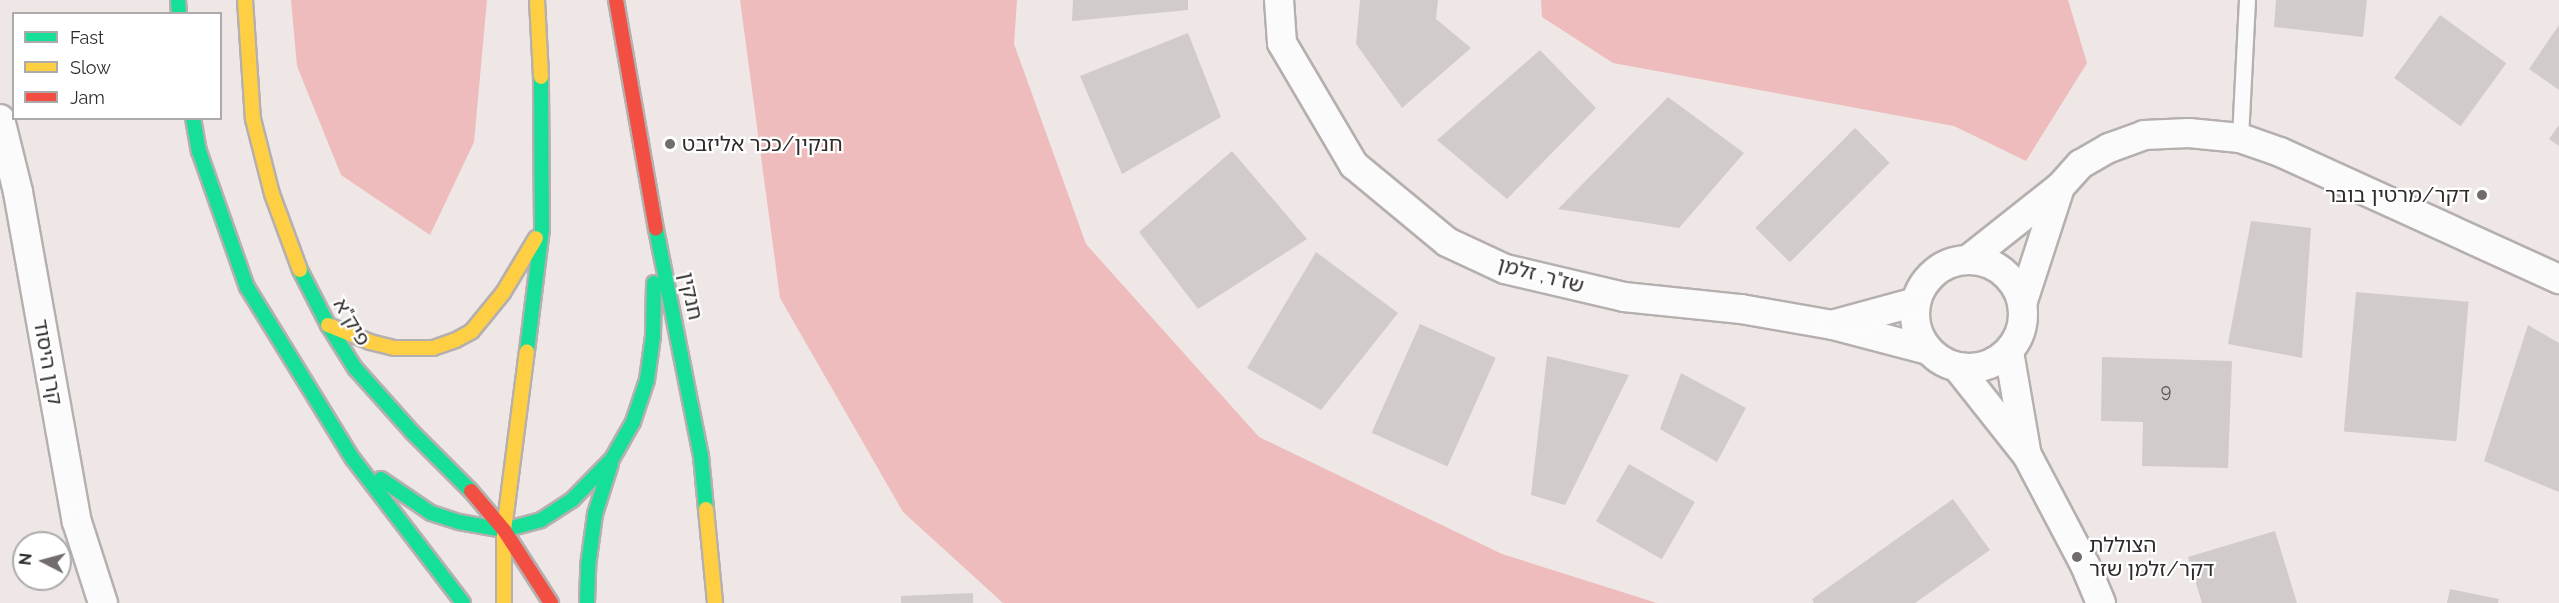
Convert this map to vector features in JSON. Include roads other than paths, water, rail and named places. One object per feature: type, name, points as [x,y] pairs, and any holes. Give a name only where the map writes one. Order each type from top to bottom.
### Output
[{"type":"main road","name":"פיק\"א","points":[[245,0],[253,119],[272,194],[306,285],[355,368],[504,530],[551,603]]},
{"type":"main road","points":[[504,603],[504,530],[542,229],[541,51],[537,0]]},
{"type":"main road","name":"חנקין","points":[[616,0],[656,231],[701,456],[715,603]]},
{"type":"main road","points":[[193,120],[199,151],[247,288],[353,459],[463,603]]},
{"type":"main road","points":[[328,325],[370,342],[394,348],[433,348],[456,340],[472,331],[503,292],[542,229]]},
{"type":"main road","points":[[587,603],[588,566],[595,514],[612,459],[633,422],[647,380],[653,336],[656,231]]},
{"type":"main road","points":[[353,459],[431,513],[459,522],[504,530],[541,520],[572,500],[612,459]]},
{"type":"street","name":"שז\"ר, זלמן","points":[[1279,0],[1282,43],[1354,165],[1447,242],[1505,269],[1624,297],[1741,309],[1833,325],[1928,350]]},
{"type":"street","name":"קרן היסוד","points":[[0,119],[18,192],[77,522],[103,603]]},
{"type":"street","points":[[1969,259],[2060,187],[2081,164],[2109,148],[2144,135],[2189,134],[2240,138],[2280,152],[2559,279]]},
{"type":"street","points":[[2023,301],[2015,284],[2003,271],[1986,262],[1969,259],[1951,262],[1935,271],[1923,285],[1916,302],[1915,319],[1919,335],[1928,350],[1942,362],[1958,368],[1977,368],[1994,363],[2009,352],[2019,337],[2024,319],[2023,301],[2060,187]]},
{"type":"street","name":"שז\"ר, זלמן","points":[[1833,325],[1916,302]]},
{"type":"street","points":[[2009,352],[2027,455]]},
{"type":"street","points":[[1958,368],[2027,455],[2085,566],[2101,603]]},
{"type":"lane","points":[[2240,138],[2247,0]]},
{"type":"place","name":"חנקין/ככר אליזבט","points":[[670,144]]},
{"type":"place","name":"דקר/מרטין בובר","points":[[2482,195]]},
{"type":"place","name":"הצוללת דקר/זלמן שזר","points":[[2077,557]]}]
